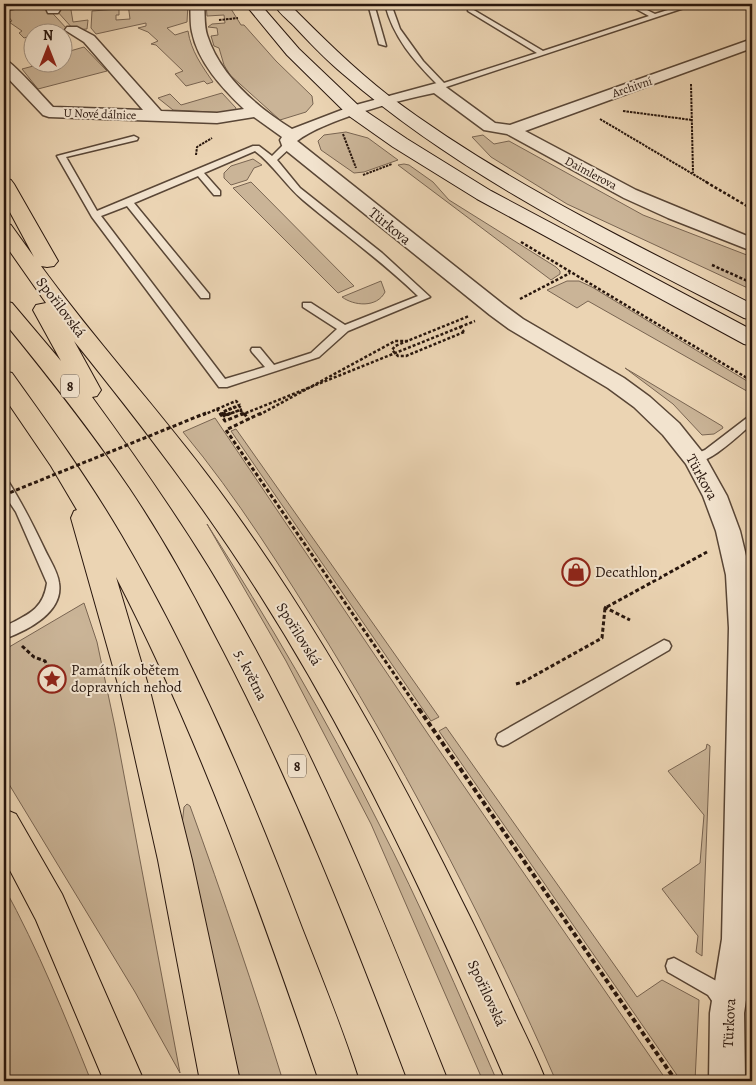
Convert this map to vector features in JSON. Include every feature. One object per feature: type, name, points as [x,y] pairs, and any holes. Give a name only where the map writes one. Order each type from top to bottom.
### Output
[{"type":"highway","points":[[4,184],[55,275],[167,438]]},
{"type":"highway","name":"Spořilovská","points":[[4,229],[76,327],[167,438],[227,522],[298,630],[335,692],[422,856],[487,993],[526,1081]]},
{"type":"highway","points":[[4,253],[55,327],[131,469]]},
{"type":"highway","name":"5. května","points":[[4,308],[71,387],[131,469],[190,563],[255,682],[289,750],[361,912],[428,1081]]},
{"type":"highway","points":[[4,379],[28,411],[72,480],[108,538],[150,613],[241,815],[280,916],[339,1081]]},
{"type":"highway","points":[[72,480],[136,695],[175,860],[220,1081]]},
{"type":"highway","points":[[4,826],[49,908],[124,1081]]},
{"type":"main road","points":[[252,4],[293,52],[355,112],[484,195],[752,339]]},
{"type":"main road","points":[[282,4],[305,32],[385,102],[498,177],[583,225],[752,313]]},
{"type":"main road","points":[[710,292],[752,307]]},
{"type":"main road","points":[[687,304],[752,360]]},
{"type":"street","points":[[198,4],[200,35],[217,72],[257,112],[290,140],[316,124],[419,90],[440,86]]},
{"type":"street","name":"U Nové dálnice","points":[[72,30],[89,39],[157,117]]},
{"type":"street","name":"Archivní","points":[[511,130],[690,67],[752,43]]},
{"type":"street","name":"U Nové dálnice","points":[[4,64],[15,78],[49,112],[217,118],[257,112]]},
{"type":"street","name":"Daimlerova","points":[[440,86],[490,127],[511,130],[630,194],[752,246]]},
{"type":"street","name":"Türkova","points":[[290,140],[503,314],[616,383],[642,402],[671,429],[695,459],[714,496],[735,554],[739,575],[747,671],[746,947],[728,1013],[727,1081]]},
{"type":"lane","points":[[371,4],[383,44]]},
{"type":"lane","points":[[388,4],[396,29],[420,63],[440,86],[693,4]]},
{"type":"lane","points":[[630,4],[654,16]]},
{"type":"lane","points":[[470,10],[542,53]]},
{"type":"lane","points":[[95,215],[256,148],[273,160],[297,190],[392,266],[425,297],[344,330],[315,355],[224,384],[95,215],[61,156],[134,138]]},
{"type":"lane","points":[[273,160],[290,140]]},
{"type":"lane","points":[[200,172],[217,193]]},
{"type":"lane","points":[[129,202],[205,296]]},
{"type":"lane","points":[[307,305],[344,330]]},
{"type":"lane","points":[[256,350],[272,369]]},
{"type":"lane","points":[[695,459],[709,453],[752,418]]},
{"type":"lane","points":[[4,484],[21,511],[53,583],[50,604],[42,613],[7,631]]},
{"type":"lane","points":[[503,739],[664,646]]},
{"type":"lane","points":[[674,966],[714,988],[723,1000],[728,1013]]},
{"type":"path","points":[[690,67],[693,174]]},
{"type":"path","points":[[578,106],[692,120]]},
{"type":"path","points":[[578,106],[752,209]]},
{"type":"path","points":[[341,129],[359,176],[397,163]]},
{"type":"path","points":[[518,300],[570,272]]},
{"type":"path","points":[[460,328],[464,332],[406,356],[398,356],[392,350],[395,346],[473,314]]},
{"type":"path","points":[[217,409],[225,421],[477,320]]},
{"type":"path","points":[[408,341],[395,341],[249,420],[226,430],[676,1081]]},
{"type":"path","points":[[4,495],[236,401],[245,412]]},
{"type":"path","points":[[239,404],[222,412],[224,416],[233,413],[242,409],[239,406],[223,412],[225,415],[240,409],[244,415],[249,420]]},
{"type":"path","points":[[604,607],[712,549]]},
{"type":"path","points":[[604,607],[630,620]]},
{"type":"path","points":[[516,684],[523,682],[602,638],[604,607]]},
{"type":"path","points":[[7,631],[34,657],[45,661],[50,674]]},
{"type":"shaded area","points":[[44,4],[61,22],[22,22],[22,31],[9,22],[12,21],[7,15],[4,16],[4,12]]},
{"type":"shaded area","points":[[56,4],[70,4],[73,22],[88,20],[87,29],[74,30],[72,22],[67,22],[56,10]]},
{"type":"shaded area","points":[[128,4],[188,4],[187,22],[167,28],[175,35],[188,31],[194,52],[213,82],[207,84],[204,81],[186,86],[175,74],[183,71],[156,45],[151,44],[158,41],[148,32],[138,28],[146,26],[146,23],[96,34],[91,28],[92,11],[119,9],[119,15],[116,15],[116,20],[130,19]]},
{"type":"shaded area","points":[[206,4],[228,4],[241,25],[244,25],[276,61],[312,96],[313,104],[306,112],[280,120],[230,75],[224,65],[219,48],[214,46],[211,36],[218,35],[217,28],[208,27],[212,24],[225,23],[224,15],[207,16]]},
{"type":"shaded area","points":[[84,47],[107,71],[38,89],[24,72],[72,72],[72,50]]},
{"type":"shaded area","points":[[222,93],[236,108],[234,112],[173,110],[158,98],[170,94],[181,105]]},
{"type":"shaded area","points":[[346,132],[368,138],[398,160],[364,172],[354,173],[321,150],[318,141],[324,135]]},
{"type":"shaded area","points":[[483,135],[494,144],[509,141],[643,215],[752,257],[752,290],[567,204],[491,157],[472,137]]},
{"type":"shaded area","points":[[253,159],[262,165],[254,168],[247,180],[231,185],[224,178],[224,173],[231,166]]},
{"type":"shaded area","points":[[398,165],[409,165],[433,182],[449,200],[556,267],[560,274],[551,280]]},
{"type":"shaded area","points":[[251,182],[354,286],[338,293],[233,188]]},
{"type":"shaded area","points":[[381,281],[385,292],[377,301],[359,304],[342,297]]},
{"type":"shaded area","points":[[567,281],[579,281],[592,287],[752,384],[752,394],[588,301],[577,308],[547,290]]},
{"type":"shaded area","points":[[625,368],[723,428],[714,434],[702,435],[673,404]]},
{"type":"shaded area","points":[[215,418],[428,734],[667,1081],[556,1081],[505,970],[450,859],[360,696],[259,535],[223,483],[183,432]]},
{"type":"shaded area","points":[[236,429],[439,717],[431,721],[231,431]]},
{"type":"shaded area","points":[[207,524],[296,670],[358,782],[424,917],[497,1081],[483,1081],[371,824],[286,661]]},
{"type":"shaded area","points":[[84,603],[97,642],[115,727],[180,1073],[135,992],[4,776],[4,650]]},
{"type":"shaded area","points":[[446,727],[637,997],[662,980],[699,1000],[695,1081],[681,1081],[439,731]]},
{"type":"shaded area","points":[[707,744],[710,746],[702,956],[696,952],[698,936],[662,889],[700,863],[704,815],[668,771],[706,749]]},
{"type":"shaded area","points":[[187,804],[190,806],[226,908],[283,1081],[238,1081],[182,825],[184,807]]},
{"type":"shaded area","points":[[4,887],[40,958],[91,1081],[4,1081]]},
{"type":"place","name":"Decathlon","points":[[576,572]]},
{"type":"place","name":"Památník obětem dopravních nehod","points":[[52,679]]}]
